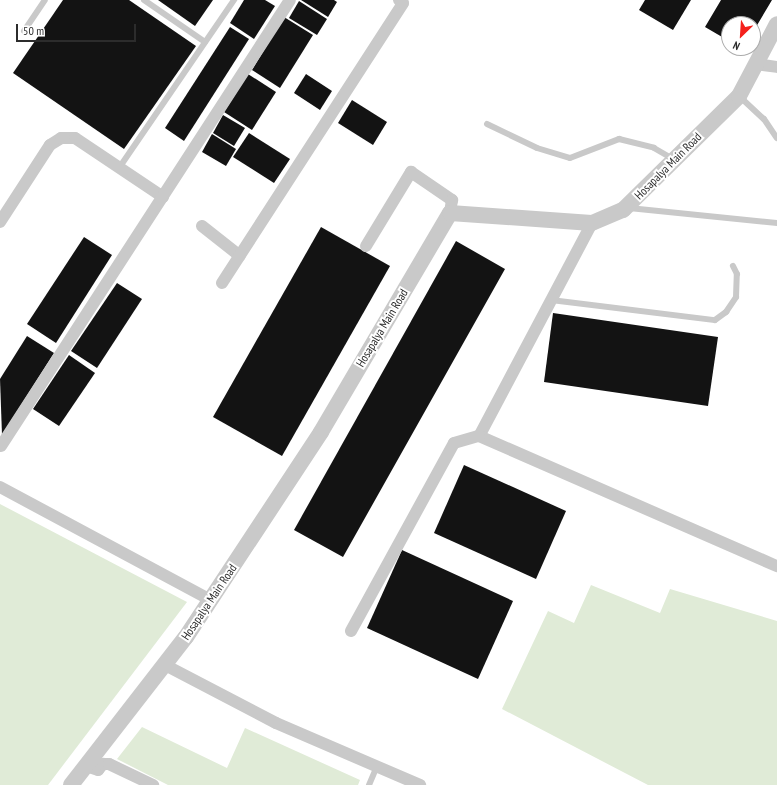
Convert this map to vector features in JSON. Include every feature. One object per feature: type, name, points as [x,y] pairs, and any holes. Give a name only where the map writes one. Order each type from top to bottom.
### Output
[{"type":"street","points":[[1,446],[290,0]]},
{"type":"street","points":[[222,283],[403,3],[399,0]]},
{"type":"street","name":"Hosapalya Main Road","points":[[71,785],[165,665],[211,600],[321,432],[450,214],[592,223],[626,207],[739,96],[777,24]]},
{"type":"street","points":[[756,64],[777,67]]},
{"type":"street","points":[[0,222],[50,145],[61,138],[75,138],[163,197]]},
{"type":"street","points":[[366,246],[411,172],[452,200],[450,214]]},
{"type":"street","points":[[479,436],[592,223]]},
{"type":"street","points":[[202,226],[240,256]]},
{"type":"street","points":[[351,631],[454,443],[479,436],[777,566]]},
{"type":"street","points":[[0,487],[211,600]]},
{"type":"street","points":[[165,665],[276,723],[420,785]]},
{"type":"street","points":[[86,766],[98,770],[103,764],[109,764],[153,785]]},
{"type":"lane","points":[[24,31],[45,0]]},
{"type":"lane","points":[[144,0],[205,42]]},
{"type":"lane","points":[[119,168],[234,0]]},
{"type":"lane","points":[[739,96],[764,119],[777,138]]},
{"type":"lane","points":[[487,124],[537,148],[570,158],[619,139],[654,148],[674,160]]},
{"type":"lane","points":[[626,207],[777,223]]},
{"type":"lane","points":[[551,300],[715,320],[726,312],[736,297],[737,274],[733,266]]},
{"type":"lane","points":[[369,785],[377,766]]},
{"type":"green space","points":[[0,504],[187,602],[48,785],[0,785]]},
{"type":"green space","points":[[591,585],[660,613],[670,589],[777,621],[777,785],[648,785],[502,709],[548,611],[574,623]]},
{"type":"green space","points":[[142,727],[227,768],[245,728],[360,780],[358,785],[168,785],[117,759]]},
{"type":"building","points":[[63,0],[129,0],[196,46],[124,149],[13,73]]},
{"type":"building","points":[[158,0],[213,0],[195,26]]},
{"type":"building","points":[[244,0],[265,0],[275,6],[254,39],[230,23]]},
{"type":"building","points":[[301,0],[334,0],[337,2],[328,17]]},
{"type":"building","points":[[645,0],[691,0],[673,30],[639,10]]},
{"type":"building","points":[[721,0],[772,0],[761,19],[761,16],[721,16],[721,36],[705,27]]},
{"type":"building","points":[[299,1],[327,19],[317,35],[289,18]]},
{"type":"building","points":[[284,17],[313,35],[280,88],[252,70]]},
{"type":"building","points":[[230,27],[249,39],[184,141],[165,128]]},
{"type":"building","points":[[248,74],[276,92],[252,130],[224,112]]},
{"type":"building","points":[[306,74],[332,91],[320,110],[294,93]]},
{"type":"building","points":[[352,100],[387,122],[373,145],[338,123]]},
{"type":"building","points":[[223,115],[245,128],[234,146],[213,133]]},
{"type":"building","points":[[249,133],[290,159],[274,183],[233,157]]},
{"type":"building","points":[[212,134],[236,149],[226,166],[202,152]]},
{"type":"building","points":[[321,227],[390,266],[282,456],[213,417]]},
{"type":"building","points":[[84,237],[112,255],[56,343],[27,324]]},
{"type":"building","points":[[456,241],[505,269],[343,557],[294,530]]},
{"type":"building","points":[[117,283],[142,299],[97,368],[71,351]]},
{"type":"building","points":[[553,313],[718,337],[708,406],[544,382]]},
{"type":"building","points":[[27,336],[54,353],[2,435],[0,379]]},
{"type":"building","points":[[69,355],[95,373],[59,426],[33,409]]},
{"type":"building","points":[[464,465],[566,511],[536,579],[434,533]]},
{"type":"building","points":[[402,550],[513,601],[478,679],[367,628]]}]
